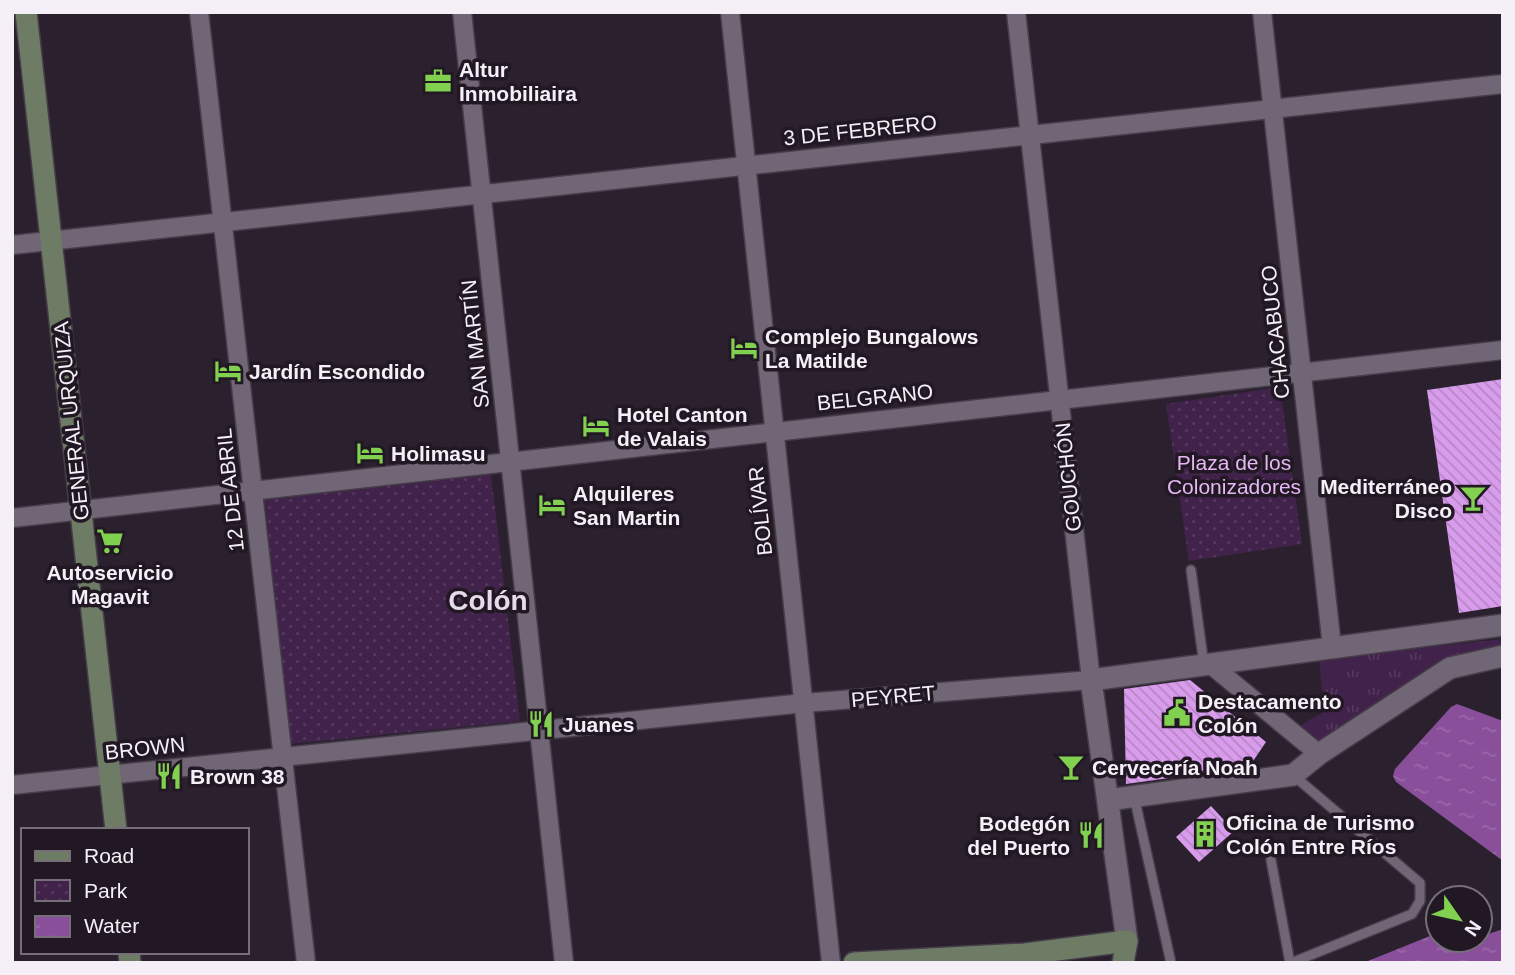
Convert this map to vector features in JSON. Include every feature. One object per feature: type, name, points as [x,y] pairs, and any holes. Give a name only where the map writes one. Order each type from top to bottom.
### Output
[{"type":"main road","name":"GENERAL URQUIZA","points":[[26,12],[116,828]]},
{"type":"main road","points":[[854,963],[1028,958],[1126,940],[1123,963]]},
{"type":"street","name":"12 DE ABRIL","points":[[199,12],[306,963]]},
{"type":"street","name":"SAN MARTÍN","points":[[462,12],[564,963]]},
{"type":"street","name":"BOLÍVAR","points":[[730,12],[831,963]]},
{"type":"street","name":"GOUCHÓN","points":[[1016,12],[1091,680],[1126,940]]},
{"type":"street","name":"CHACABUCO","points":[[1262,12],[1332,648]]},
{"type":"street","name":"3 DE FEBRERO","points":[[12,245],[1503,84]]},
{"type":"street","name":"BELGRANO","points":[[12,518],[1503,350]]},
{"type":"street","name":"PEYRET","points":[[283,757],[804,703],[1091,680],[1503,625]]},
{"type":"street","points":[[1108,800],[1293,775],[1319,754],[1450,668],[1503,656]]},
{"type":"street","points":[[1207,664],[1319,754]]},
{"type":"street","name":"BROWN","points":[[12,785],[283,757]]},
{"type":"lane","points":[[1191,569],[1207,664]]},
{"type":"lane","points":[[1270,860],[1290,963],[1412,914],[1420,901],[1420,883],[1293,775]]},
{"type":"lane","points":[[1135,796],[1171,963]]},
{"type":"green space","name":"Plaza de los Colonizadores","points":[[1280,387],[1302,544],[1189,561],[1166,404]]},
{"type":"green space","points":[[491,474],[520,721],[290,744],[265,500]]},
{"type":"green space","points":[[1503,639],[1503,649],[1317,747],[1294,729],[1324,712],[1319,659]]},
{"type":"water","points":[[1457,704],[1503,721],[1503,861],[1396,782],[1393,776],[1395,769],[1451,707]]},
{"type":"water","points":[[1503,929],[1503,963],[1363,963],[1424,938],[1424,954],[1494,954],[1494,932]]},
{"type":"building","name":"Mediterráneo Disco","points":[[1503,379],[1503,606],[1459,613],[1427,390]]},
{"type":"building","name":"Destacamento Colón","points":[[1190,680],[1266,742],[1249,767],[1126,784],[1124,689]]},
{"type":"building","name":"Oficina de Turismo Colón Entre Ríos","points":[[1211,806],[1234,831],[1199,862],[1176,837]]},
{"type":"place","name":"Altur Inmobiliaira","points":[[438,81]]},
{"type":"place","name":"Complejo Bungalows La Matilde","points":[[744,348]]},
{"type":"place","name":"Jardín Escondido","points":[[228,371]]},
{"type":"place","name":"Hotel Canton de Valais","points":[[596,426]]},
{"type":"place","name":"Holimasu","points":[[370,453]]},
{"type":"place","name":"Mediterráneo Disco","points":[[1473,498]]},
{"type":"place","name":"Alquileres San Martin","points":[[552,505]]},
{"type":"place","name":"Autoservicio Magavit","points":[[110,541]]},
{"type":"place","name":"Destacamento Colón","points":[[1177,713]]},
{"type":"place","name":"Juanes","points":[[541,724]]},
{"type":"place","name":"Cervecería Noah","points":[[1071,767]]},
{"type":"place","name":"Brown 38","points":[[169,776]]},
{"type":"place","name":"Oficina de Turismo Colón Entre Ríos","points":[[1205,834]]},
{"type":"place","name":"Bodegón del Puerto","points":[[1091,835]]},
{"type":"district","name":"Colón","points":[[488,600]]}]
